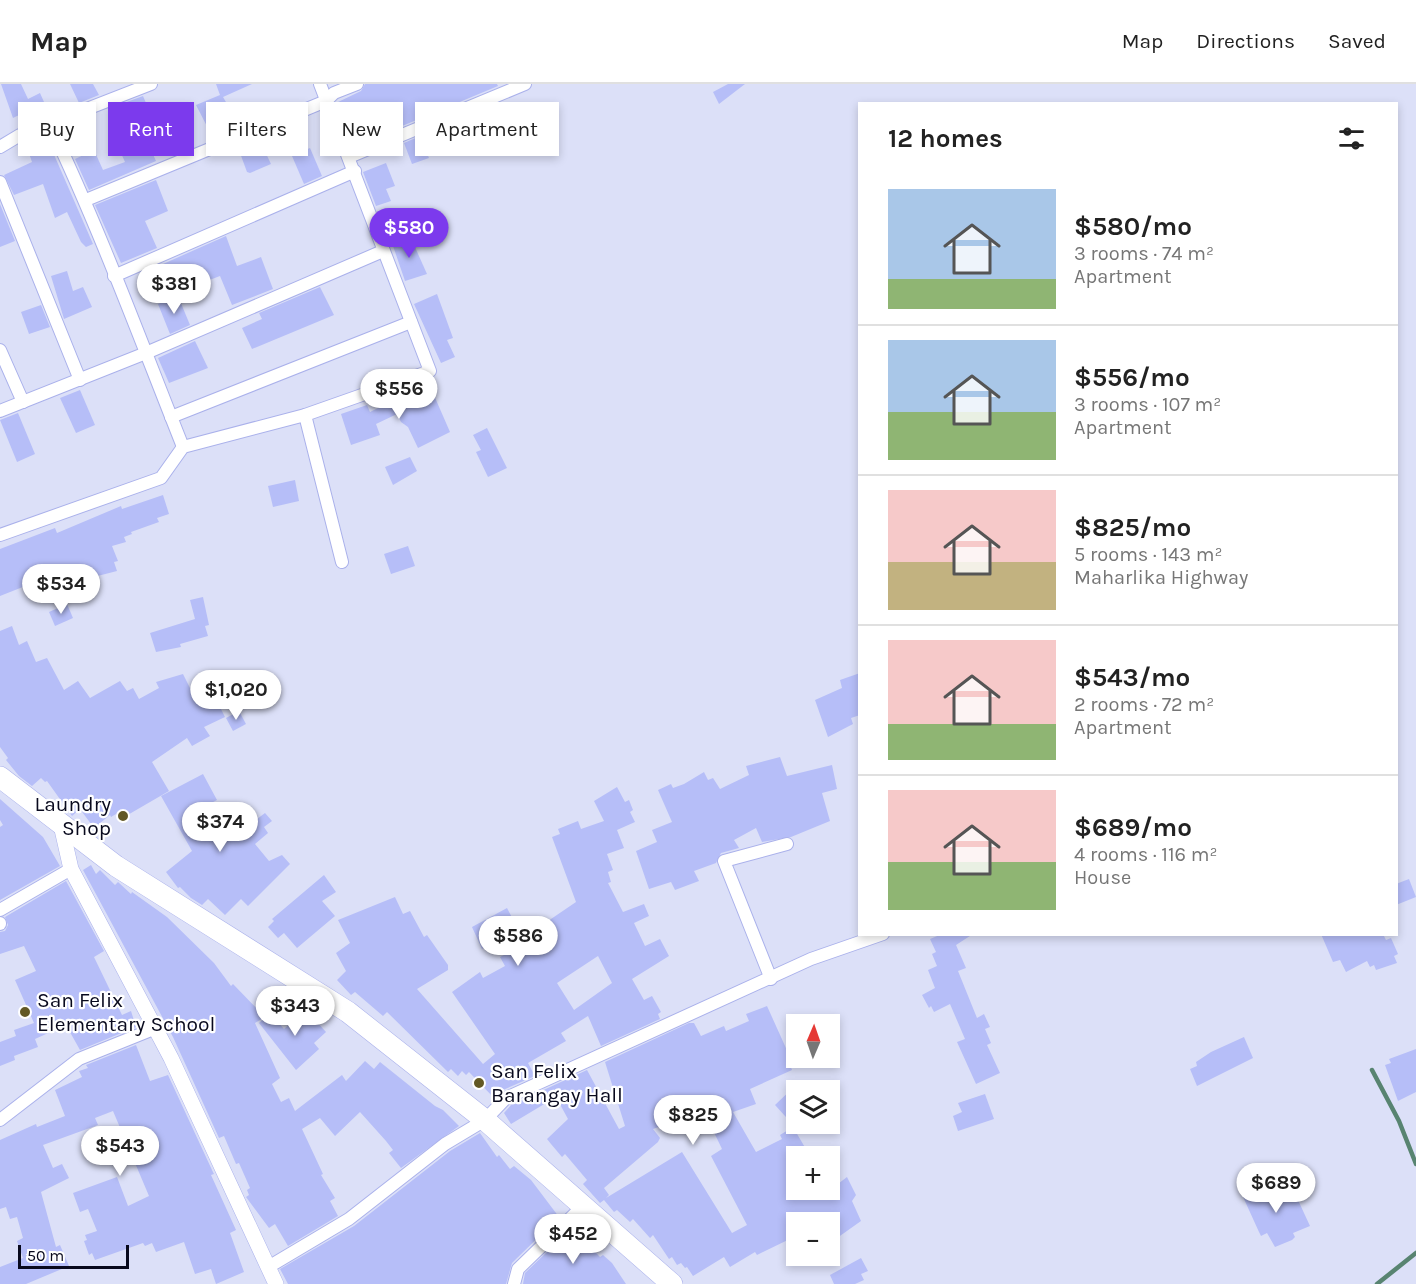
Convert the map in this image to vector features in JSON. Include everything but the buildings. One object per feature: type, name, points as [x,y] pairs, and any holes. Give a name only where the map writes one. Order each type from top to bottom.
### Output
[{"type":"highway","points":[[0,777],[116,866],[348,1012],[485,1120],[672,1284]]},
{"type":"street","points":[[96,106],[151,84]]},
{"type":"street","points":[[0,535],[161,478],[183,447],[305,415],[430,371],[320,84]]},
{"type":"street","points":[[86,200],[326,100],[334,93],[357,84]]},
{"type":"street","points":[[349,157],[525,84]]},
{"type":"street","points":[[0,147],[18,136]]},
{"type":"street","points":[[65,156],[86,200],[183,447]]},
{"type":"street","points":[[114,276],[355,171]]},
{"type":"street","points":[[0,182],[80,380]]},
{"type":"street","points":[[0,411],[146,353],[383,251]]},
{"type":"street","points":[[171,417],[411,322]]},
{"type":"street","points":[[0,350],[23,402]]},
{"type":"street","points":[[305,415],[342,562]]},
{"type":"street","points":[[61,825],[71,869],[156,1028],[270,1266],[276,1284]]},
{"type":"street","points":[[771,979],[724,861],[787,844]]},
{"type":"street","points":[[0,910],[71,869]]},
{"type":"street","points":[[270,1266],[349,1219],[445,1144],[485,1120],[506,1098],[812,959],[877,936]]},
{"type":"street","points":[[0,1120],[79,1059],[156,1028]]},
{"type":"street","points":[[514,1284],[518,1269],[584,1205]]},
{"type":"waterway","points":[[1372,1070],[1399,1121],[1416,1164]]},
{"type":"waterway","points":[[1377,1284],[1416,1253]]},
{"type":"place","name":"Laundry Shop","points":[[123,816]]},
{"type":"place","name":"San Felix Elementary School","points":[[25,1012]]},
{"type":"place","name":"San Felix Barangay Hall","points":[[479,1083]]}]
